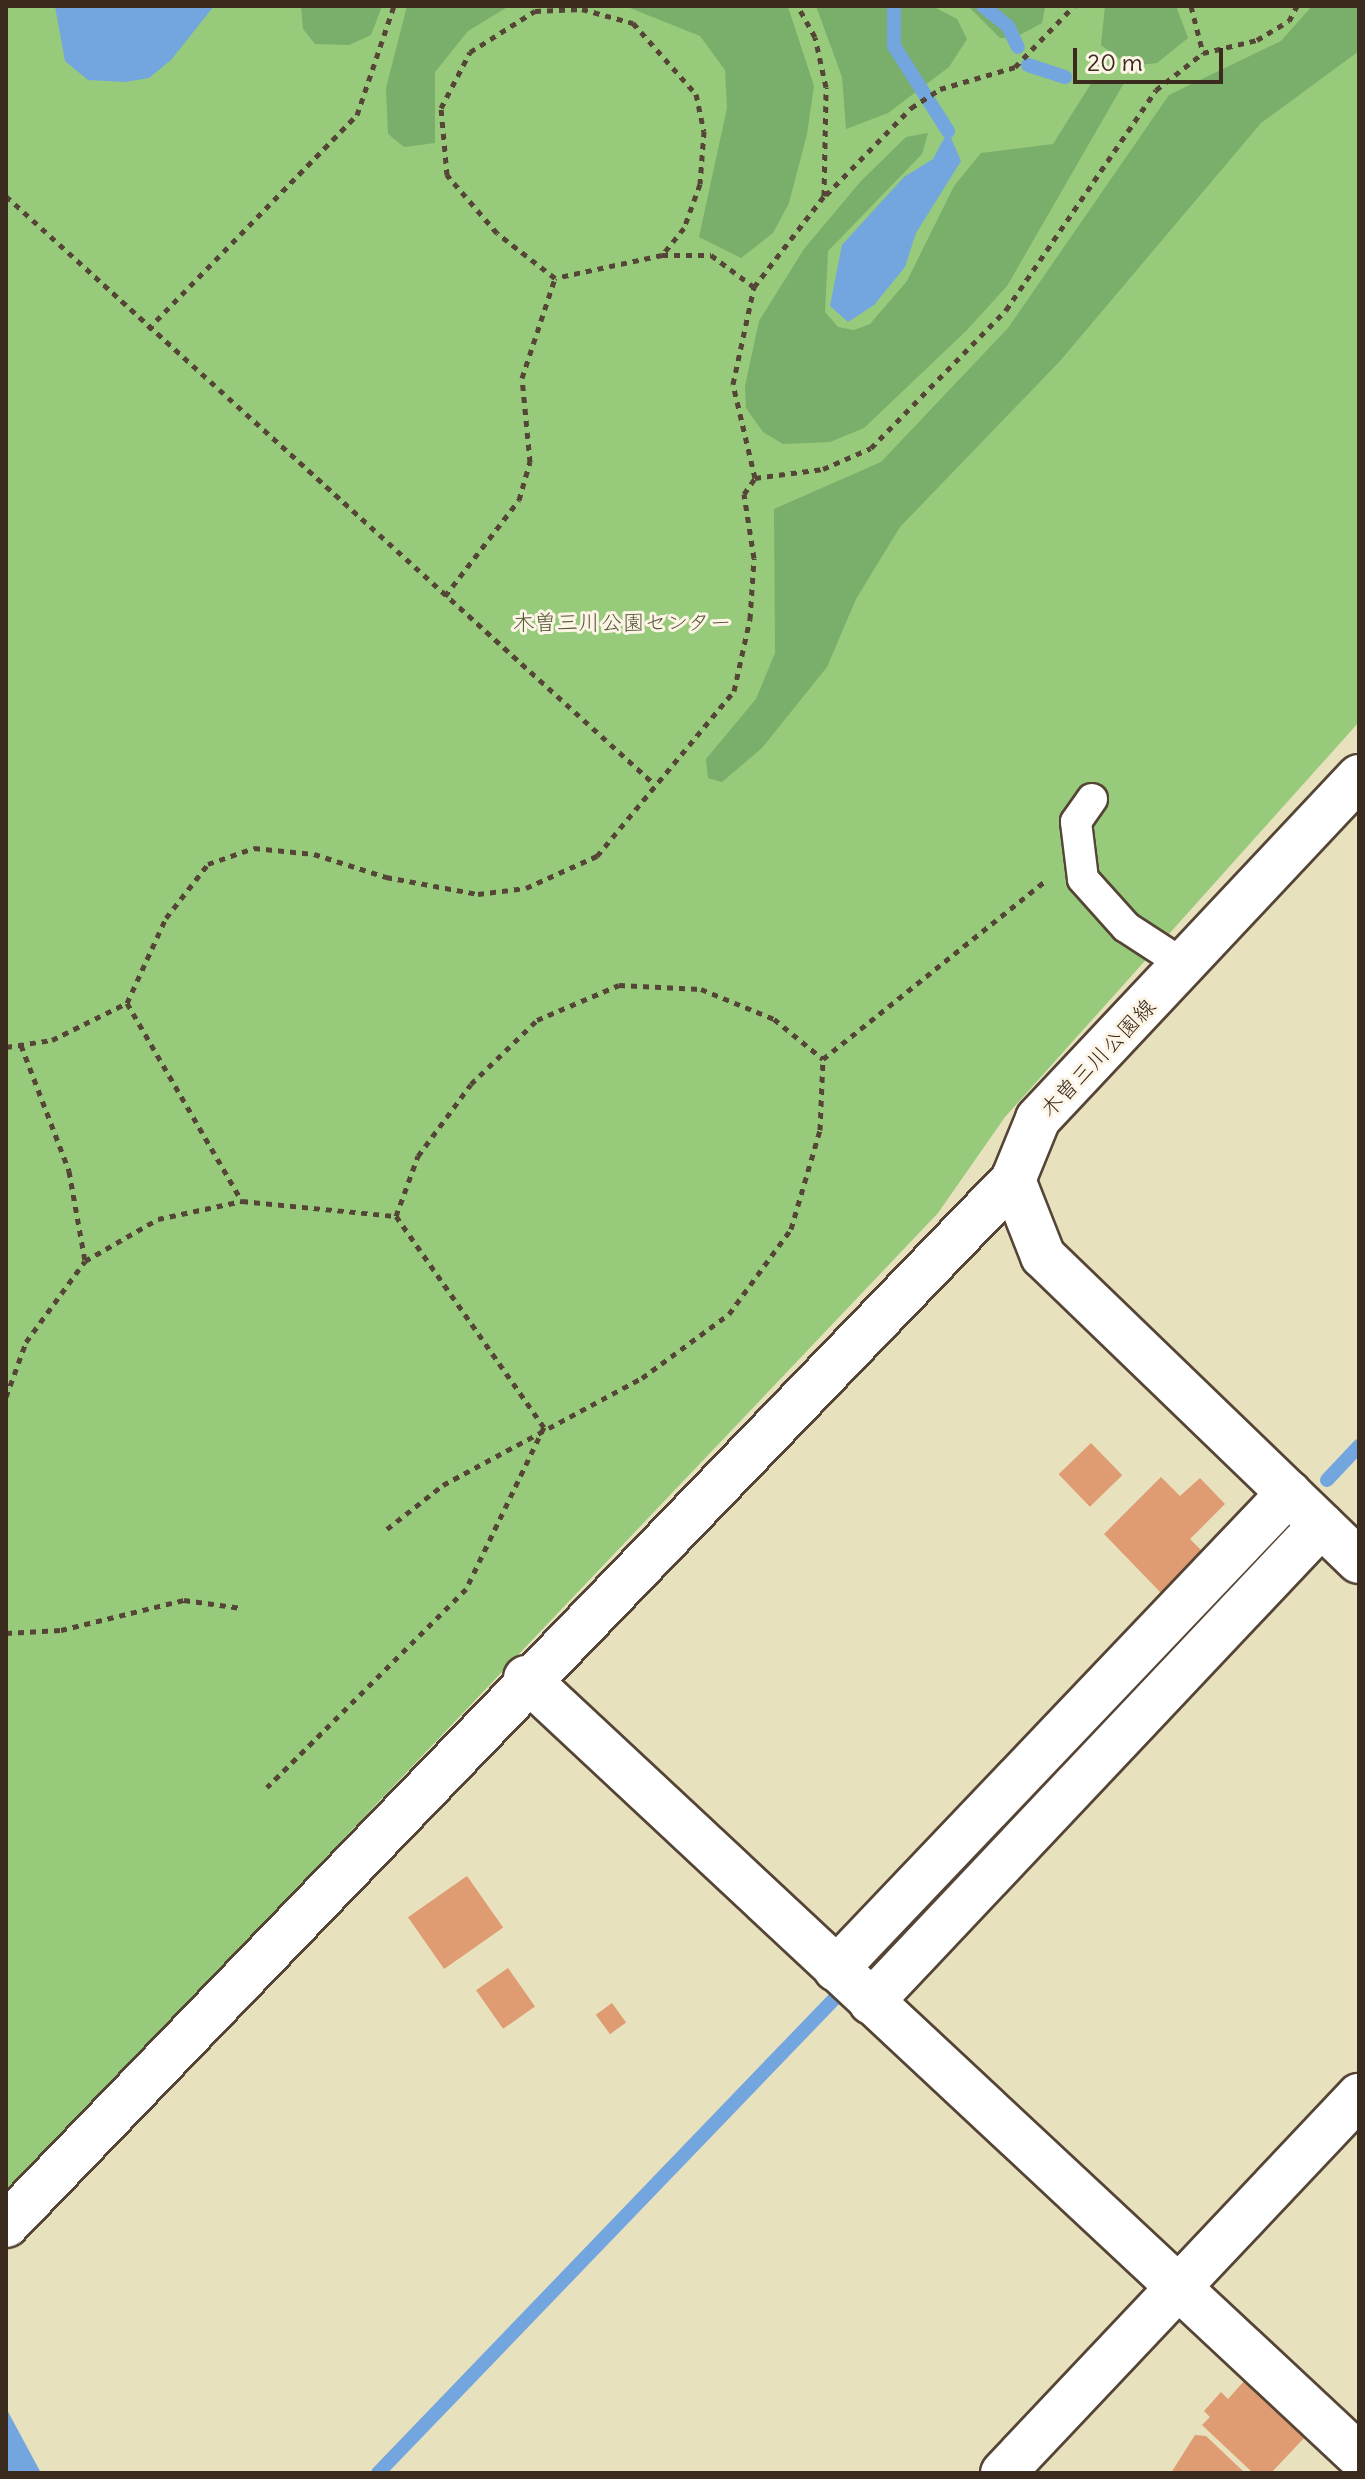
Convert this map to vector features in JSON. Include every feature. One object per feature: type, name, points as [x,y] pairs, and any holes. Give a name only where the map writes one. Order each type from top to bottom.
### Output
[{"type":"street","name":"木曽三川公園線","points":[[1013,1180],[1038,1119],[1186,966],[1359,777]]},
{"type":"street","points":[[6,2225],[526,1678],[1013,1180],[1043,1256],[1359,1561]]},
{"type":"street","points":[[836,1969],[1289,1493]]},
{"type":"street","points":[[871,2002],[1321,1525]]},
{"type":"street","points":[[526,1678],[1359,2456]]},
{"type":"street","points":[[1003,2473],[1359,2096]]},
{"type":"lane","points":[[1092,799],[1076,822],[1076,856],[1097,902],[1186,966]]},
{"type":"path","points":[[148,329],[357,115],[394,6]]},
{"type":"path","points":[[798,6],[815,37],[826,87],[824,196]]},
{"type":"path","points":[[6,1047],[52,1040],[127,1003],[166,918],[208,864],[254,848],[314,854],[386,877],[478,894],[526,888],[597,856],[652,782],[734,691],[754,558],[744,494],[755,478],[733,384],[754,287],[824,196],[911,108],[940,89],[1015,67],[1074,6]]},
{"type":"path","points":[[1191,6],[1203,53]]},
{"type":"path","points":[[755,478],[823,469],[871,448],[1006,310],[1117,140],[1156,90],[1203,53],[1257,40],[1289,21],[1297,6]]},
{"type":"path","points":[[555,278],[467,203],[447,175],[443,141],[441,108],[470,52],[535,9],[582,9],[633,23],[696,94],[704,131],[700,184],[684,228],[662,255]]},
{"type":"path","points":[[6,196],[148,329],[652,782]]},
{"type":"path","points":[[555,278],[662,255],[711,255],[754,287]]},
{"type":"path","points":[[445,596],[519,500],[530,462],[522,378],[555,278]]},
{"type":"path","points":[[387,1529],[443,1485],[544,1427],[642,1378],[729,1314],[791,1229],[820,1130],[823,1059],[1076,856]]},
{"type":"path","points":[[396,1216],[418,1156],[471,1084],[537,1020],[619,985],[701,989],[774,1019],[823,1059]]},
{"type":"path","points":[[127,1003],[242,1201]]},
{"type":"path","points":[[21,1044],[69,1171],[85,1261]]},
{"type":"path","points":[[6,1397],[26,1342],[85,1261],[158,1219],[242,1201],[396,1216],[544,1427]]},
{"type":"path","points":[[267,1787],[466,1589],[544,1427]]},
{"type":"path","points":[[6,1633],[61,1630],[184,1600],[241,1608]]},
{"type":"green space","name":"木曽三川公園センター","points":[[6,6],[1359,6],[1359,722],[1005,1117],[938,1213],[6,2194]]},
{"type":"green space","points":[[301,6],[381,6],[381,9],[371,35],[349,45],[315,44],[303,29]]},
{"type":"green space","points":[[407,6],[509,6],[468,31],[435,72],[435,143],[404,147],[388,134],[386,88]]},
{"type":"green space","points":[[625,6],[788,7],[814,86],[807,134],[789,203],[773,233],[741,258],[699,237],[727,108],[725,70],[700,36]]},
{"type":"green space","points":[[816,6],[932,6],[957,19],[967,39],[949,67],[888,113],[846,129],[842,77]]},
{"type":"green space","points":[[968,6],[1045,8],[1042,23],[1014,38],[1000,38]]},
{"type":"green space","points":[[1105,6],[1176,6],[1188,38],[1157,63],[1129,66],[1101,45]]},
{"type":"green space","points":[[1312,6],[1359,6],[1359,51],[1261,123],[1060,361],[900,527],[856,599],[827,667],[762,748],[722,782],[708,778],[706,759],[756,699],[775,653],[774,509],[881,462],[1008,328],[1169,95],[1281,41]]},
{"type":"green space","points":[[1092,82],[1124,83],[1007,286],[966,331],[864,428],[830,442],[783,444],[763,432],[746,408],[745,386],[759,321],[804,249],[861,181],[906,137],[928,133],[922,154],[828,251],[825,312],[838,327],[854,330],[870,324],[907,281],[954,186],[981,153],[1053,144]]},
{"type":"water","points":[[55,6],[214,6],[171,60],[149,78],[125,82],[88,80],[65,61]]},
{"type":"water","points":[[948,131],[961,161],[916,233],[905,267],[874,305],[848,322],[830,306],[842,245],[904,177],[933,159]]},
{"type":"water","points":[[6,2408],[41,2473],[6,2473]]},
{"type":"building","points":[[1091,1443],[1122,1475],[1090,1507],[1059,1474]]},
{"type":"building","points":[[1161,1477],[1180,1496],[1200,1478],[1225,1504],[1190,1539],[1203,1552],[1162,1594],[1104,1534]]},
{"type":"building","points":[[467,1876],[503,1928],[444,1969],[408,1917]]},
{"type":"building","points":[[508,1968],[535,2007],[503,2029],[476,1990]]},
{"type":"building","points":[[612,2003],[626,2022],[610,2034],[596,2015]]},
{"type":"building","points":[[1245,2380],[1305,2437],[1271,2473],[1253,2473],[1202,2425],[1210,2417],[1204,2411],[1221,2392],[1228,2399]]},
{"type":"building","points":[[1195,2435],[1206,2436],[1245,2473],[1171,2473]]},
{"type":"waterway","points":[[894,6],[894,46],[948,131]]},
{"type":"waterway","points":[[983,6],[1008,26],[1018,47]]},
{"type":"waterway","points":[[1028,65],[1065,77]]},
{"type":"waterway","points":[[1327,1480],[1359,1446]]},
{"type":"waterway","points":[[378,2473],[839,1994]]}]
